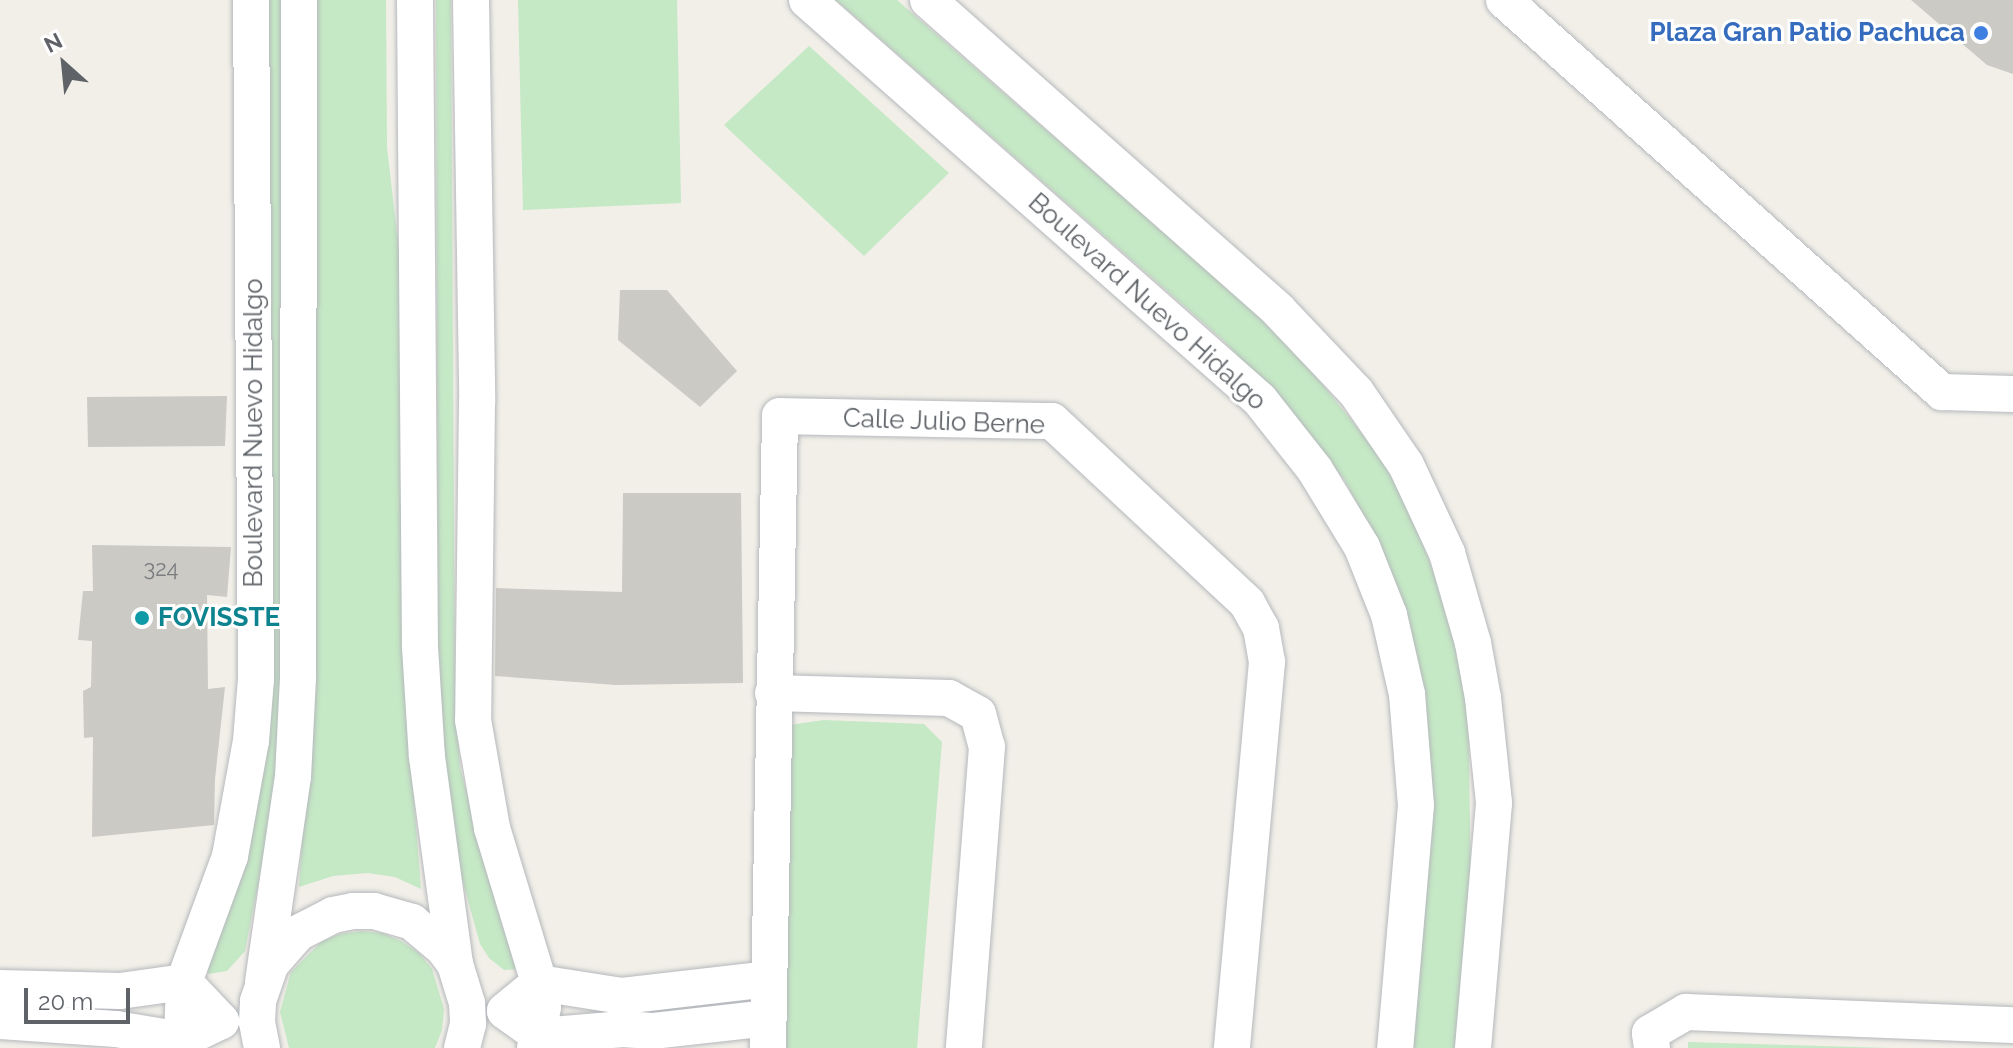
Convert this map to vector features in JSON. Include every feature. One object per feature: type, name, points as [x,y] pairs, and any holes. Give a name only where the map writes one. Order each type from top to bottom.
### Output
[{"type":"street","name":"Boulevard Nuevo Hidalgo","points":[[183,1044],[184,982],[230,856],[251,741],[256,679],[251,0]]},
{"type":"street","name":"Boulevard Nuevo Hidalgo","points":[[260,1035],[263,982],[293,777],[298,678],[299,0]]},
{"type":"street","points":[[415,0],[420,647],[427,757],[455,964],[463,983],[465,1031],[505,1011],[539,983]]},
{"type":"street","points":[[471,0],[477,402],[473,720],[492,828],[539,983],[543,1007],[538,1042]]},
{"type":"street","name":"Boulevard Nuevo Hidalgo","points":[[807,0],[1260,400],[1315,470],[1362,547],[1389,615],[1407,694],[1416,805],[1395,1048]]},
{"type":"street","points":[[928,0],[1279,311],[1356,392],[1406,465],[1447,553],[1473,643],[1483,698],[1494,803],[1473,1048]]},
{"type":"street","points":[[1504,0],[1942,392],[2013,394]]},
{"type":"street","name":"Calle Julio Berne","points":[[539,983],[623,1013],[652,1031],[768,1033],[780,416],[1052,421],[1247,603],[1261,628],[1267,662],[1232,1048]]},
{"type":"street","points":[[773,693],[949,698],[978,714],[987,747],[964,1048]]},
{"type":"street","points":[[263,982],[283,947],[298,933],[333,915],[353,911],[374,911],[412,922],[429,933],[455,964]]},
{"type":"street","name":"Calle Julio Berne","points":[[538,1042],[623,1013],[768,979]]},
{"type":"street","points":[[0,988],[120,991],[184,982],[221,1021],[260,1035]]},
{"type":"street","points":[[116,1029],[120,991]]},
{"type":"street","points":[[505,1011],[538,1042]]},
{"type":"street","points":[[1652,1048],[1650,1033],[1686,1012],[2013,1025]]},
{"type":"street","points":[[0,1021],[116,1029],[183,1044],[221,1021]]},
{"type":"green space","points":[[265,0],[282,0],[283,691],[279,778],[245,951],[227,971],[208,974],[205,962],[238,872]]},
{"type":"green space","points":[[317,0],[386,0],[387,147],[403,286],[403,661],[421,889],[395,877],[368,873],[333,876],[299,887],[313,676]]},
{"type":"green space","points":[[436,0],[451,0],[455,694],[460,767],[483,857],[518,969],[504,970],[489,958],[480,944],[458,864],[444,768],[438,693]]},
{"type":"green space","points":[[518,0],[677,0],[681,203],[523,210]]},
{"type":"green space","points":[[836,0],[897,0],[1252,310],[1318,379],[1378,453],[1413,518],[1447,608],[1468,696],[1471,890],[1457,1048],[1413,1048],[1426,893],[1376,539],[1344,479],[1286,407],[1224,341]]},
{"type":"green space","points":[[809,46],[949,173],[864,256],[724,125]]},
{"type":"green space","points":[[824,720],[924,724],[942,742],[917,1048],[777,1048],[775,727]]},
{"type":"green space","points":[[361,931],[382,933],[401,941],[419,953],[432,969],[444,1009],[442,1030],[435,1048],[289,1048],[280,1012],[291,972],[321,942],[340,934]]},
{"type":"green space","points":[[1688,1042],[1890,1048],[1688,1048]]},
{"type":"building","name":"Plaza Gran Patio Pachuca","points":[[1911,0],[2013,0],[2013,74],[1987,65]]},
{"type":"building","points":[[620,290],[667,290],[737,371],[700,407],[618,340]]},
{"type":"building","points":[[227,396],[225,446],[88,447],[87,397]]},
{"type":"building","points":[[623,493],[741,493],[743,683],[616,685],[495,676],[496,588],[622,592]]},
{"type":"building","points":[[92,545],[231,547],[227,597],[207,595],[208,689],[225,687],[215,779],[214,825],[92,837],[93,737],[84,738],[83,691],[91,687],[92,641],[78,640],[83,591],[93,591]]},
{"type":"place","name":"Plaza Gran Patio Pachuca","points":[[1981,33]]},
{"type":"place","name":"FOVISSTE","points":[[142,618]]}]
